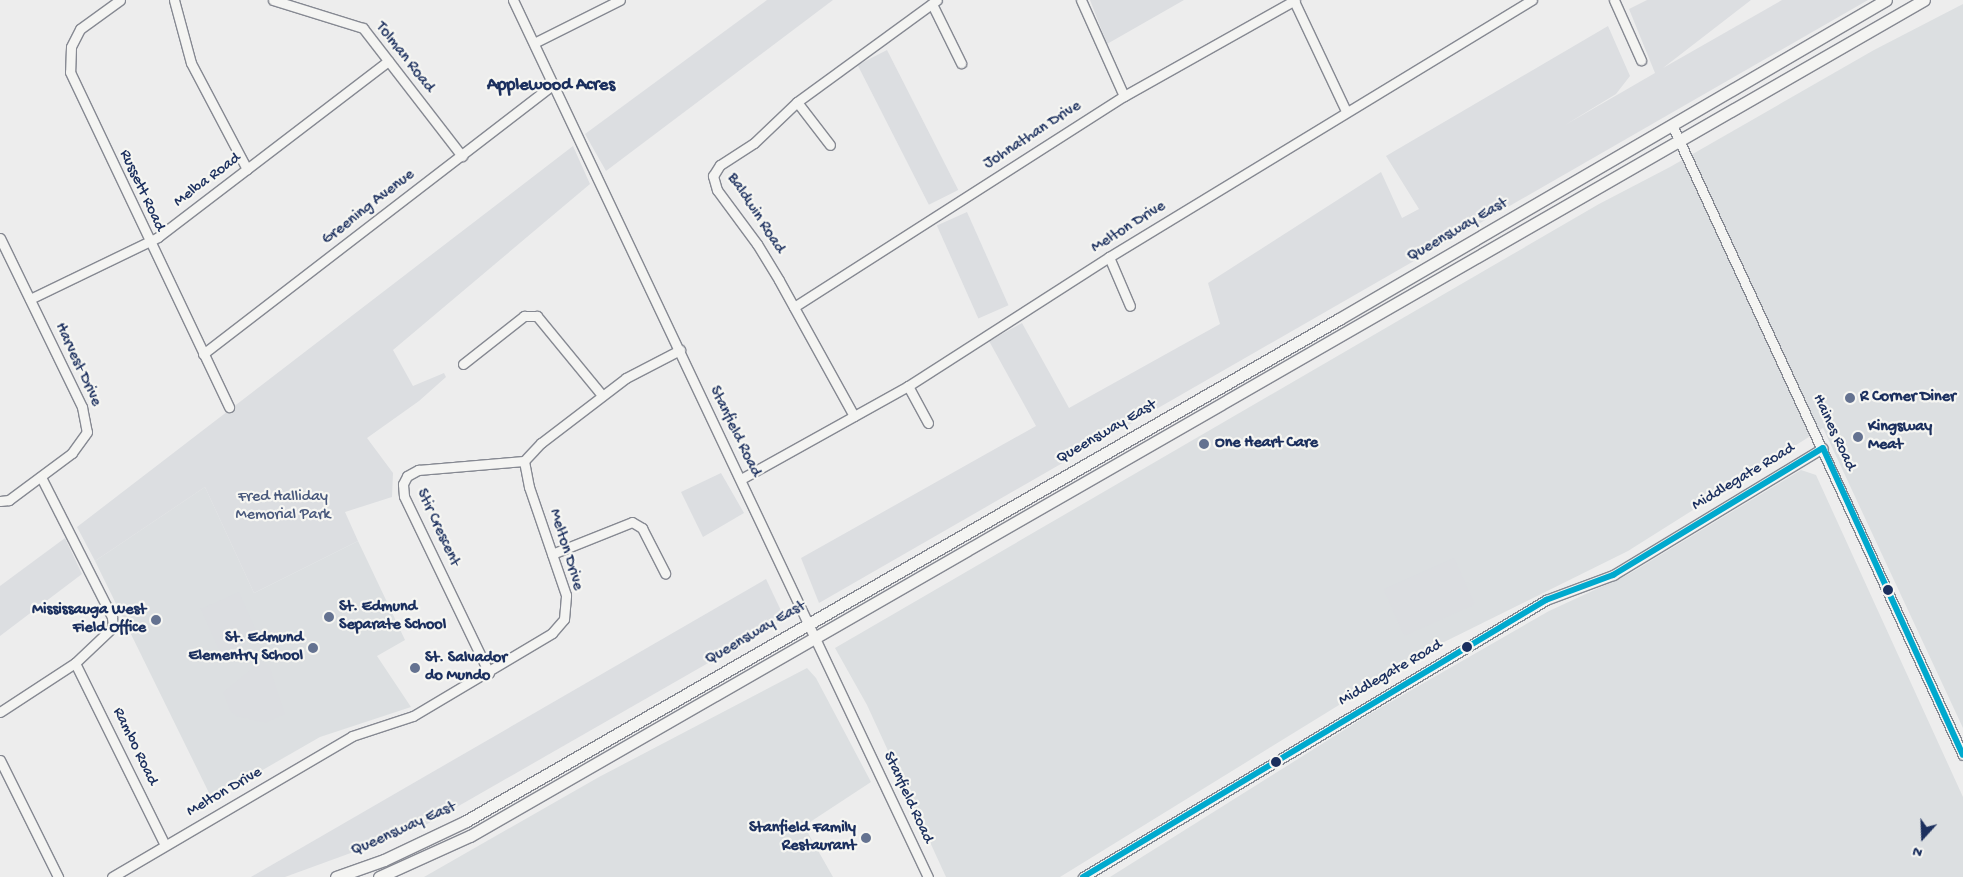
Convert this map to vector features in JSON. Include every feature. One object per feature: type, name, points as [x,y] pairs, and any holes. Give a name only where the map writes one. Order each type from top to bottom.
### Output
[{"type":"main road","name":"Queensway East","points":[[336,877],[436,837],[1886,0]]},
{"type":"main road","name":"Queensway East","points":[[379,877],[470,836],[814,636],[1924,0]]},
{"type":"street","name":"Russett Road","points":[[120,0],[84,24],[71,47],[68,62],[74,83],[229,407]]},
{"type":"street","points":[[174,0],[191,62],[247,169]]},
{"type":"street","name":"Tolman Road","points":[[273,0],[363,28],[462,156]]},
{"type":"street","name":"Stanfield Road","points":[[513,0],[928,877]]},
{"type":"street","points":[[534,43],[620,0]]},
{"type":"street","points":[[1081,0],[1124,96]]},
{"type":"street","points":[[1295,0],[1346,112]]},
{"type":"street","name":"Johnathan Drive","points":[[794,307],[1124,96],[1295,0]]},
{"type":"street","name":"Melton Drive","points":[[741,479],[908,386],[1110,257],[1532,0]]},
{"type":"street","points":[[1614,0],[1641,60]]},
{"type":"street","points":[[935,2],[961,62]]},
{"type":"street","name":"Baldwin Road","points":[[854,416],[757,244],[717,190],[712,176],[720,164],[754,143],[797,102],[935,2]]},
{"type":"street","name":"Melba Road","points":[[30,299],[149,242],[388,61]]},
{"type":"street","name":"Greening Avenue","points":[[203,354],[553,84]]},
{"type":"street","points":[[797,102],[830,145]]},
{"type":"street","name":"Haines Road","points":[[1672,125],[1823,448],[1963,755]]},
{"type":"street","name":"Harvest Drive","points":[[0,238],[82,408],[87,432],[78,448],[9,500],[0,501]]},
{"type":"street","points":[[1110,257],[1130,306]]},
{"type":"street","points":[[463,364],[524,316],[537,316],[549,327],[602,395]]},
{"type":"street","points":[[524,462],[541,443],[602,395],[626,378],[680,350]]},
{"type":"street","points":[[908,386],[928,424]]},
{"type":"street","name":"Middlegate Road","points":[[1083,877],[1546,600],[1613,575],[1823,448]]},
{"type":"street","name":"Melton Drive","points":[[112,877],[352,736],[414,716],[490,673],[552,634],[564,619],[566,596],[529,487],[524,462]]},
{"type":"street","name":"Stir Crescent","points":[[490,673],[404,496],[403,484],[407,476],[418,470],[524,462]]},
{"type":"street","points":[[0,712],[75,663],[112,627],[112,617],[41,477]]},
{"type":"street","points":[[552,554],[632,522],[643,530],[665,573]]},
{"type":"street","name":"Rambo Road","points":[[75,663],[165,845]]},
{"type":"street","points":[[0,760],[58,877]]},
{"type":"shaded area","points":[[1963,4],[1963,728],[1823,428],[1628,551],[1430,649],[1060,877],[946,877],[867,705],[835,648],[1599,204],[1670,167],[1874,50]]},
{"type":"shaded area","points":[[1801,470],[1816,475],[1963,797],[1963,877],[1110,877],[1368,715],[1549,611],[1629,574]]},
{"type":"shaded area","points":[[205,487],[254,593],[358,541],[405,640],[377,656],[411,707],[320,737],[212,799],[95,561]]},
{"type":"shaded area","points":[[807,668],[816,678],[871,782],[804,826],[833,877],[424,877],[599,777]]},
{"type":"green space","points":[[767,0],[833,0],[606,171],[585,134]]},
{"type":"green space","points":[[1090,0],[1184,0],[1107,44]]},
{"type":"green space","points":[[1647,0],[1751,0],[1663,68],[1782,0],[1868,0],[819,603],[801,558],[1036,426],[989,341],[1022,323],[1069,408],[1220,324],[1208,283],[1381,172],[1402,218],[1419,209],[1386,156],[1608,26],[1630,76],[1616,94],[1565,125],[1655,73],[1629,9]]},
{"type":"green space","points":[[887,50],[958,190],[929,205],[858,65]]},
{"type":"green space","name":"Fred Halliday Memorial Park","points":[[573,146],[590,184],[393,350],[413,386],[444,373],[446,377],[419,401],[367,438],[393,473],[392,497],[345,512],[358,541],[254,593],[205,487],[95,561],[77,527]]},
{"type":"green space","points":[[967,212],[1008,305],[978,319],[937,225]]},
{"type":"green space","points":[[721,473],[744,513],[703,537],[681,492]]},
{"type":"green space","points":[[65,538],[82,574],[0,636],[0,586]]},
{"type":"green space","points":[[1454,558],[1475,605],[1404,636],[1384,589]]},
{"type":"green space","points":[[766,579],[785,619],[422,827],[285,877],[251,877]]},
{"type":"green space","points":[[239,592],[259,637],[221,654],[201,609]]},
{"type":"green space","points":[[261,661],[269,665],[285,714],[266,723],[236,716],[230,711],[223,692]]},
{"type":"transit line","points":[[1083,877],[1546,600],[1613,575],[1823,448],[1963,755]]},
{"type":"place","name":"R Corner Diner","points":[[1850,398]]},
{"type":"place","name":"Kingsway Meat","points":[[1858,437]]},
{"type":"place","name":"One Heart Care","points":[[1204,444]]},
{"type":"place","name":"St. Edmund Separate School","points":[[329,617]]},
{"type":"place","name":"Mississauga West Field Office","points":[[156,620]]},
{"type":"place","name":"St. Edmund Elementry School","points":[[313,648]]},
{"type":"place","name":"St. Salvador do Mundo","points":[[415,668]]},
{"type":"place","name":"Stanfield Family Restaurant","points":[[866,838]]},
{"type":"district","name":"Applewood Acres","points":[[551,86]]}]
